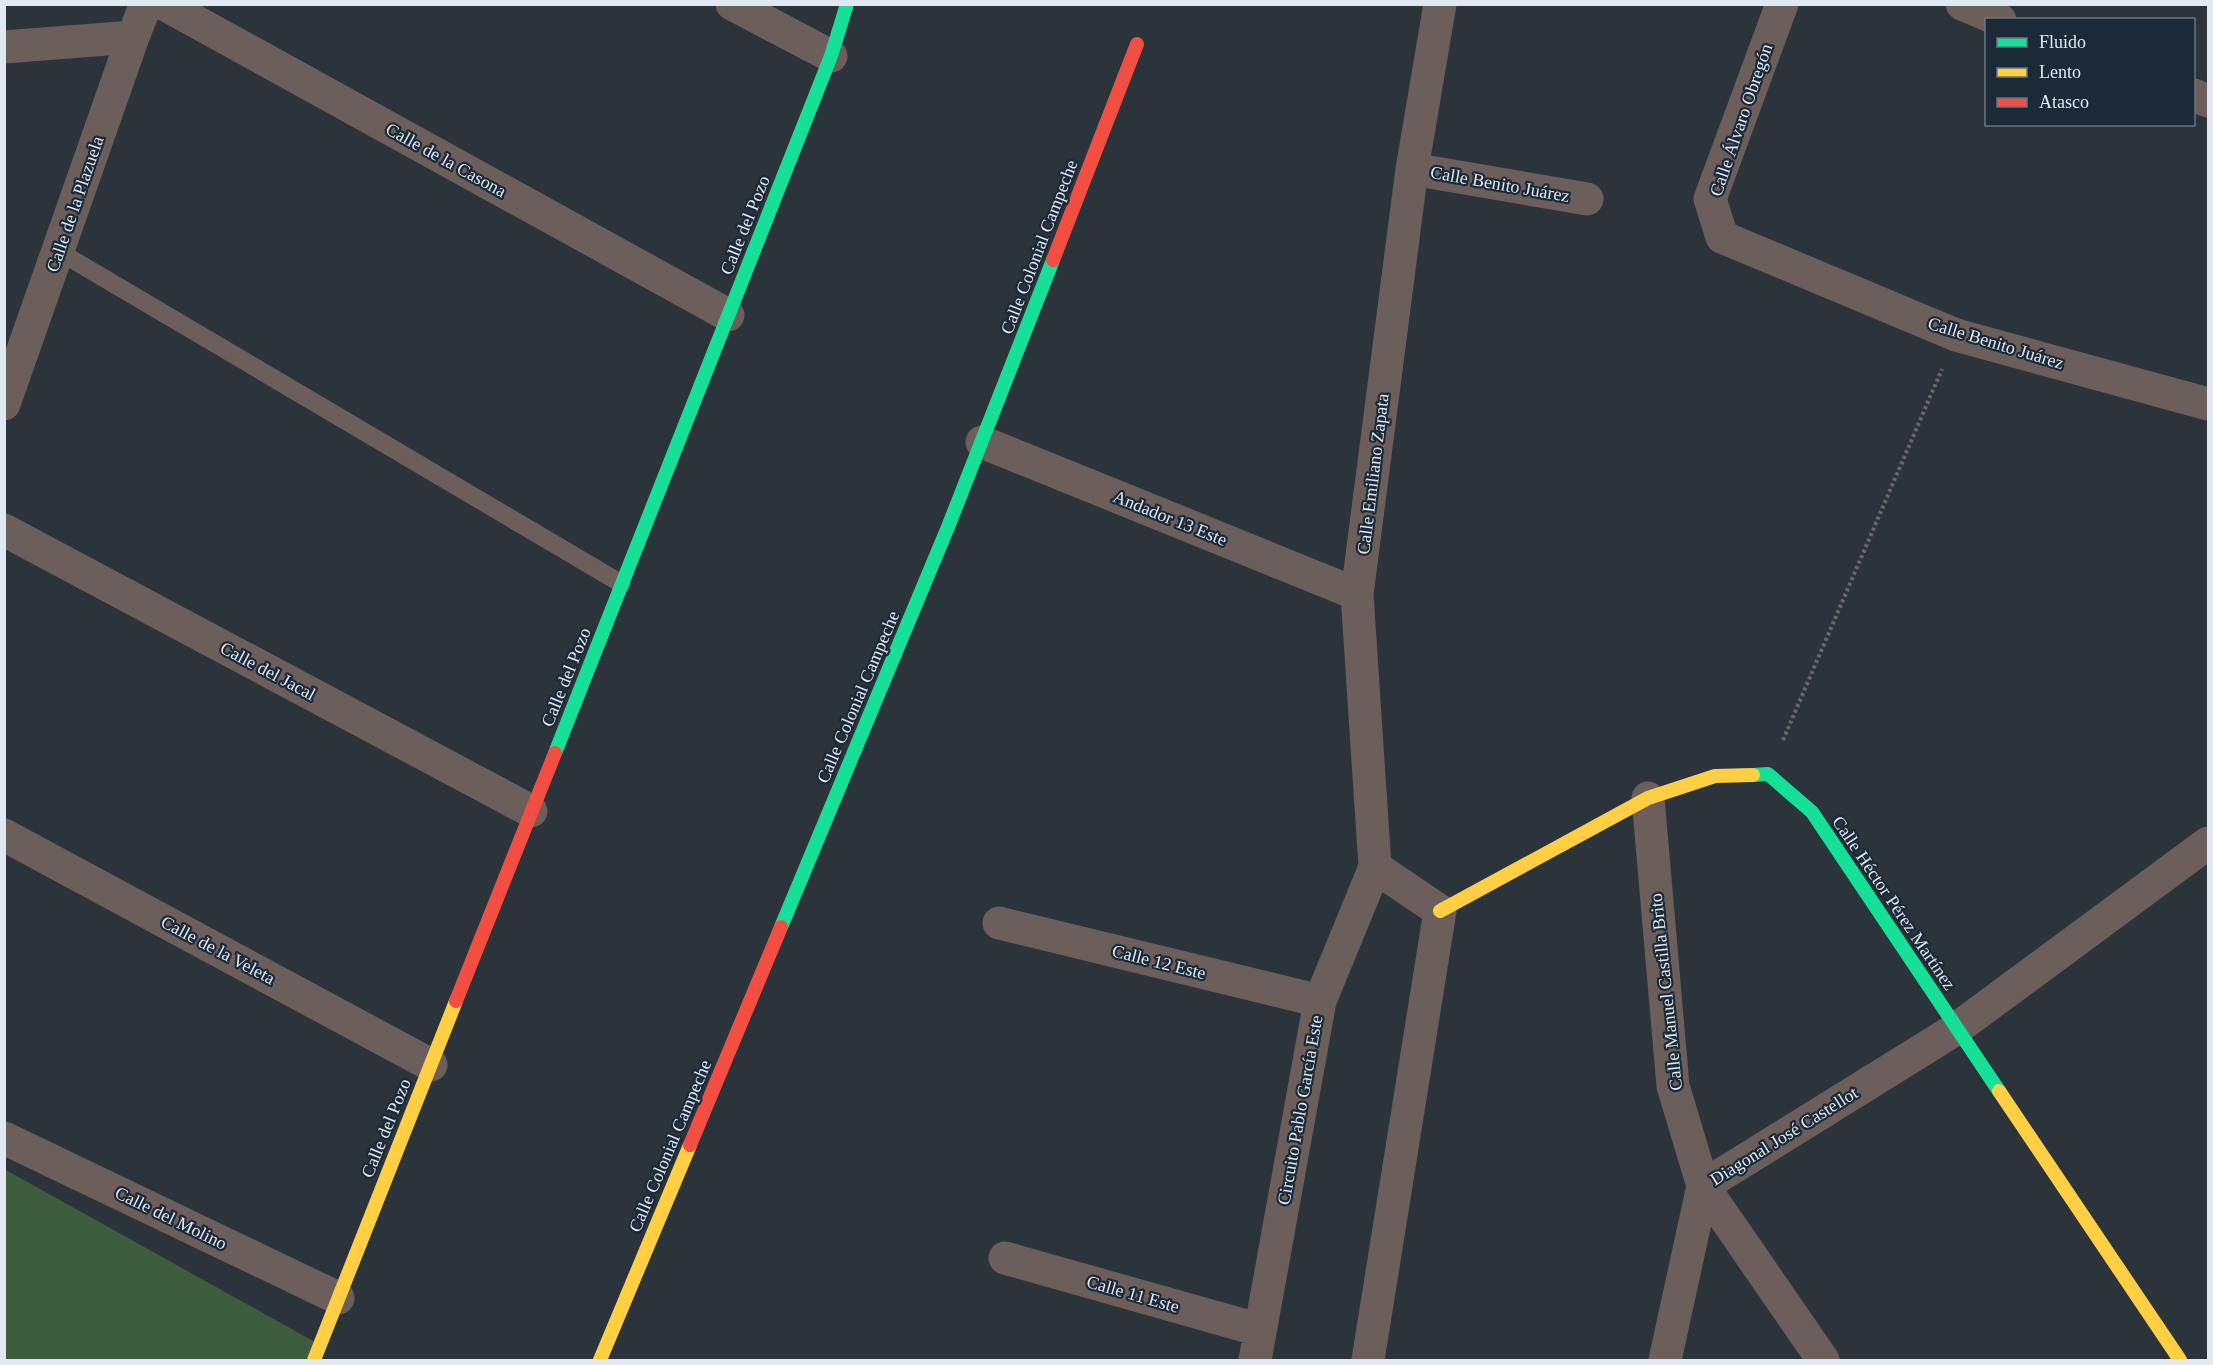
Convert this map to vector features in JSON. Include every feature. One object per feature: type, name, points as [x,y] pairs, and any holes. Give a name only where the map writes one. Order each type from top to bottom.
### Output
[{"type":"street","name":"Calle de la Plazuela","points":[[4,404],[133,37],[147,4]]},
{"type":"street","name":"Calle de la Casona","points":[[164,4],[728,315]]},
{"type":"street","points":[[732,4],[831,56]]},
{"type":"street","name":"Calle del Pozo","points":[[314,1360],[831,56],[847,4]]},
{"type":"street","name":"Calle Emiliano Zapata","points":[[1375,867],[1357,594],[1412,169],[1440,4]]},
{"type":"street","name":"Calle Álvaro Obregón","points":[[1722,237],[1710,199],[1782,4]]},
{"type":"street","points":[[1962,4],[1995,18]]},
{"type":"street","points":[[4,47],[133,37]]},
{"type":"street","name":"Calle Colonial Campeche","points":[[600,1360],[948,527],[1137,44]]},
{"type":"street","name":"Calle Benito Juárez","points":[[1412,169],[1587,199]]},
{"type":"street","name":"Calle Benito Juárez","points":[[1722,237],[1956,335],[2208,404]]},
{"type":"street","name":"Andador 13 Este","points":[[982,442],[1357,594]]},
{"type":"street","name":"Calle del Jacal","points":[[4,530],[531,812]]},
{"type":"street","points":[[1440,911],[1648,798],[1715,776],[1768,774]]},
{"type":"street","name":"Calle Héctor Pérez Martínez","points":[[1768,774],[1812,812],[2180,1360]]},
{"type":"street","name":"Calle Manuel Castilla Brito","points":[[1648,798],[1673,1086],[1703,1186],[1823,1360]]},
{"type":"street","name":"Calle de la Veleta","points":[[4,835],[431,1065]]},
{"type":"street","name":"Diagonal José Castellot","points":[[1665,1360],[1703,1186],[1956,1029],[2208,843]]},
{"type":"street","points":[[1375,867],[1440,911]]},
{"type":"street","name":"Circuito Pablo García Este","points":[[1258,1345],[1320,1001],[1375,867]]},
{"type":"street","points":[[1368,1360],[1440,911]]},
{"type":"street","name":"Calle 12 Este","points":[[999,923],[1320,1001]]},
{"type":"street","name":"Calle del Molino","points":[[4,1138],[338,1298]]},
{"type":"street","name":"Calle 11 Este","points":[[1005,1258],[1258,1345]]},
{"type":"lane","points":[[58,251],[622,584]]},
{"type":"path","points":[[1768,774],[1956,335]]},
{"type":"green space","points":[[4,1169],[315,1342],[306,1360],[5,1360]]},
{"type":"traffic: fast","points":[[555,753],[831,56],[847,4]]},
{"type":"traffic: fast","points":[[781,927],[948,527],[1053,260]]},
{"type":"traffic: fast","points":[[1753,775],[1768,774],[1812,812],[1999,1091]]},
{"type":"traffic: slow","points":[[1440,911],[1648,798],[1715,776],[1753,775]]},
{"type":"traffic: slow","points":[[314,1360],[456,1001]]},
{"type":"traffic: slow","points":[[1999,1091],[2180,1360]]},
{"type":"traffic: slow","points":[[600,1360],[690,1145]]},
{"type":"traffic: jam","points":[[1053,260],[1137,44]]},
{"type":"traffic: jam","points":[[456,1001],[555,753]]},
{"type":"traffic: jam","points":[[690,1145],[781,927]]}]
